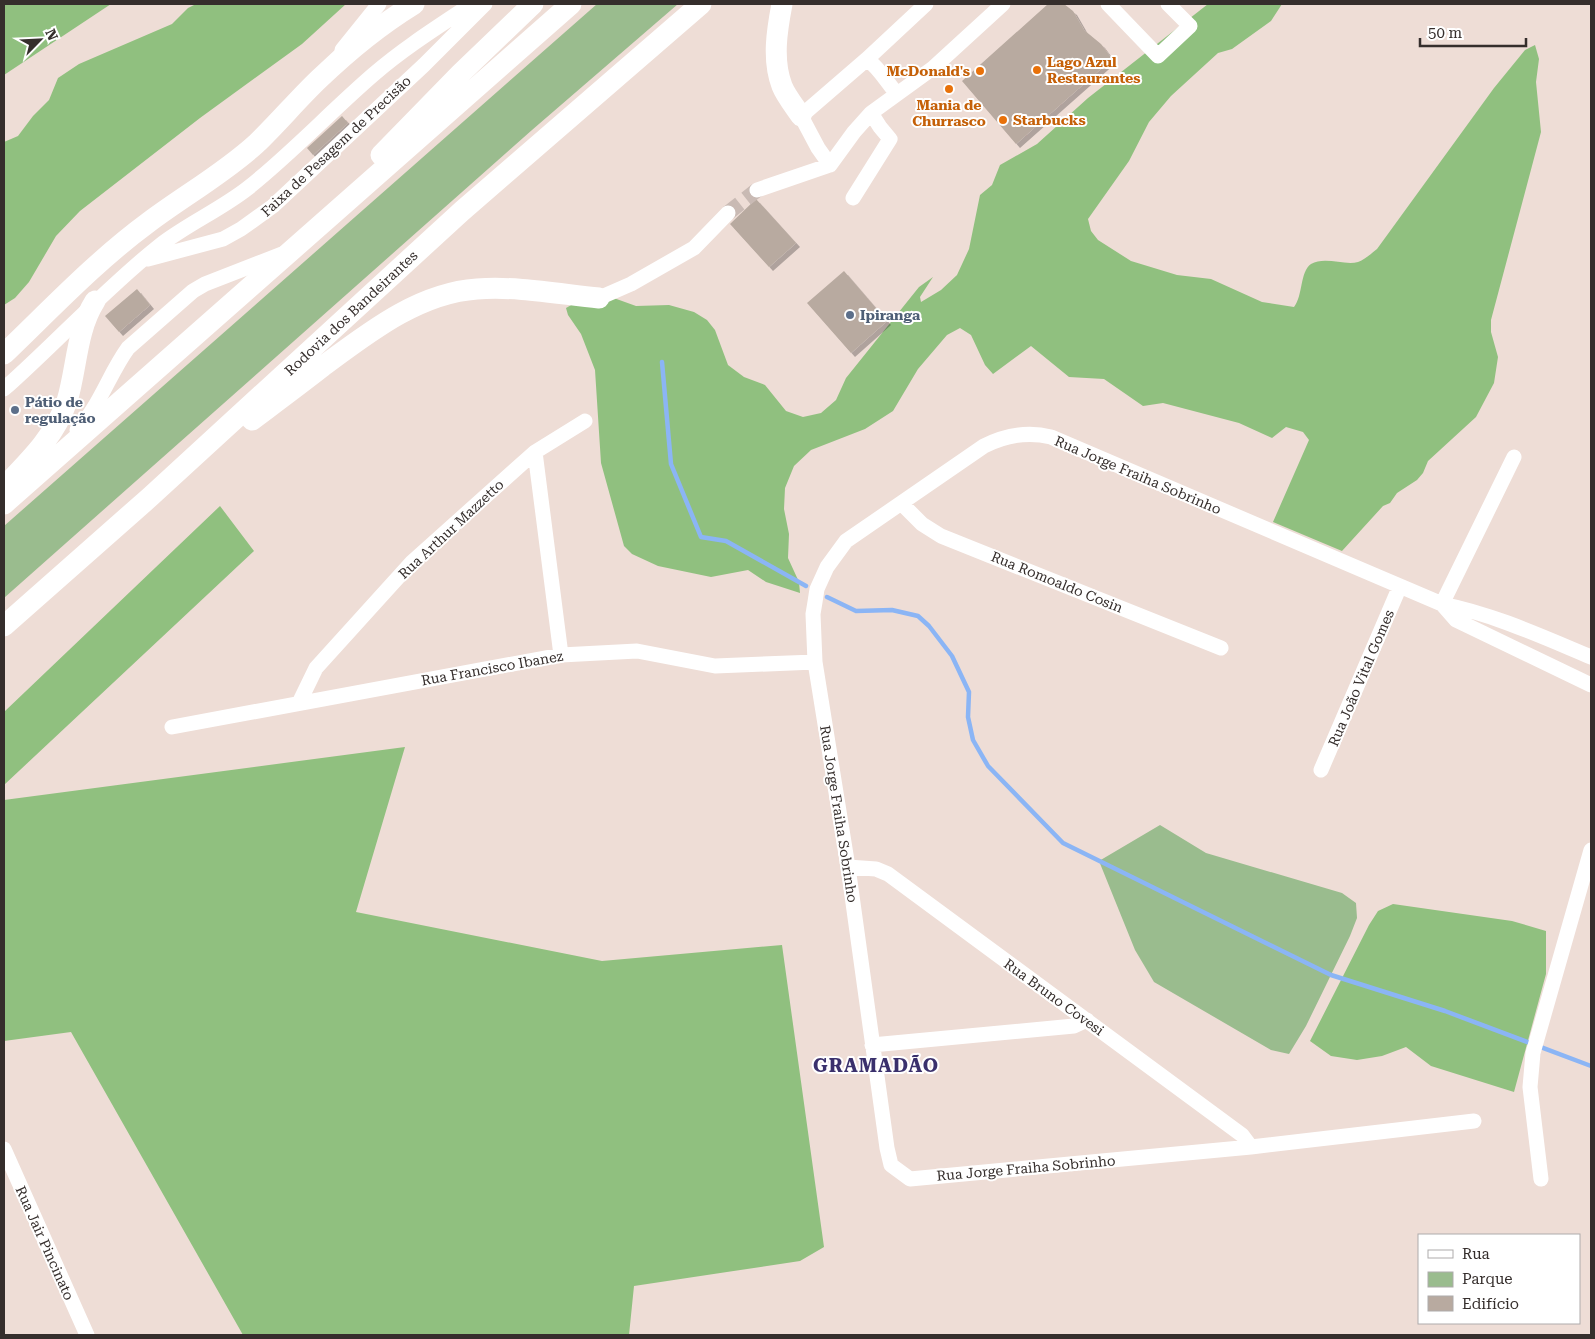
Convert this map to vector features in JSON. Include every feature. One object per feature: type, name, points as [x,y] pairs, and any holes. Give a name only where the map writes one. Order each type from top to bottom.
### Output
[{"type":"highway","points":[[4,354],[84,276],[122,243],[232,164],[256,143],[320,78],[365,40],[414,4]]},
{"type":"highway","points":[[290,251],[411,123],[533,4]]},
{"type":"highway","points":[[4,504],[571,4]]},
{"type":"highway","name":"Rodovia dos Bandeirantes","points":[[4,626],[150,497],[462,211],[701,4]]},
{"type":"highway","points":[[782,4],[777,34],[777,62],[782,86],[801,116]]},
{"type":"highway","points":[[150,497],[361,338],[418,304],[447,294],[476,289],[506,289],[599,298]]},
{"type":"highway","points":[[4,488],[40,450],[58,421],[70,387],[85,318],[95,301]]},
{"type":"street","points":[[320,78],[379,4]]},
{"type":"street","name":"Faixa de Pesagem de Precisão","points":[[4,390],[41,356],[95,301],[161,244],[225,205],[248,188],[375,73],[472,4]]},
{"type":"street","name":"Faixa de Pesagem de Precisão","points":[[137,264],[168,253],[223,238],[257,218],[273,206],[417,72],[485,4]]},
{"type":"street","points":[[830,165],[818,148],[801,116],[926,4]]},
{"type":"street","points":[[757,190],[830,165],[854,132],[871,113],[933,68],[986,9],[1003,4]]},
{"type":"street","points":[[1108,4],[1158,56],[1190,26],[1168,4]]},
{"type":"street","points":[[866,58],[877,67],[881,75],[897,94]]},
{"type":"street","points":[[853,198],[890,138],[871,113]]},
{"type":"street","points":[[599,298],[631,284],[694,248],[728,213]]},
{"type":"street","points":[[29,482],[92,412],[128,348],[183,298],[206,284],[290,251]]},
{"type":"street","name":"Rua Arthur Mazzetto","points":[[299,703],[316,668],[412,562],[535,452],[585,421]]},
{"type":"street","name":"Rua Jorge Fraiha Sobrinho","points":[[1442,604],[1051,438],[1041,435],[1022,434],[996,440],[984,446],[846,541],[826,567],[817,589],[813,614],[815,662],[848,867],[872,1045],[891,1166],[910,1179],[1250,1147],[1474,1121]]},
{"type":"street","points":[[535,452],[561,655]]},
{"type":"street","points":[[1442,604],[1514,456]]},
{"type":"street","name":"Rua Romoaldo Cosin","points":[[901,503],[922,524],[941,536],[1221,648]]},
{"type":"street","name":"Rua João Vital Gomes","points":[[1321,770],[1400,586]]},
{"type":"street","points":[[1442,604],[1462,608],[1536,634],[1591,657]]},
{"type":"street","points":[[1442,604],[1456,620],[1591,685]]},
{"type":"street","name":"Rua Francisco Ibanez","points":[[172,727],[561,655],[637,651],[715,666],[815,662]]},
{"type":"street","points":[[1541,1179],[1530,1087],[1533,1053],[1591,850]]},
{"type":"street","name":"Rua Bruno Covesi","points":[[848,867],[876,869],[888,874],[1242,1135],[1250,1147]]},
{"type":"street","points":[[872,1045],[1074,1026],[1087,1020]]},
{"type":"street","name":"Rua Jair Pincinato","points":[[4,1150],[10,1181],[87,1335]]},
{"type":"green space","points":[[4,4],[111,4],[4,75]]},
{"type":"green space","points":[[196,4],[346,4],[302,44],[200,118],[80,211],[56,236],[29,282],[15,298],[4,305],[4,142],[18,136],[33,116],[49,100],[58,78],[79,64],[172,24],[188,8]]},
{"type":"green space","points":[[597,4],[678,4],[532,130],[4,598],[4,526]]},
{"type":"green space","points":[[1208,4],[1282,4],[1271,21],[1232,49],[1218,53],[1171,96],[1149,122],[1129,161],[1088,219],[1091,231],[1098,240],[1131,261],[1177,275],[1211,279],[1262,302],[1294,307],[1299,297],[1305,272],[1311,264],[1322,261],[1358,262],[1377,249],[1494,88],[1525,50],[1535,45],[1539,59],[1536,82],[1541,132],[1491,320],[1491,332],[1498,357],[1494,383],[1476,417],[1428,461],[1423,473],[1417,480],[1397,493],[1390,503],[1383,506],[1342,551],[1273,522],[1309,440],[1303,432],[1286,427],[1272,438],[1239,423],[1163,403],[1143,406],[1104,379],[1069,377],[1031,346],[993,374],[985,365],[971,335],[960,328],[947,335],[918,369],[893,411],[865,429],[811,450],[794,466],[785,488],[784,509],[789,534],[788,558],[799,582],[800,593],[766,582],[748,570],[711,577],[658,566],[632,554],[624,546],[601,463],[595,370],[581,334],[568,315],[566,308],[573,304],[611,297],[636,306],[669,305],[694,312],[707,320],[715,330],[728,365],[744,377],[765,385],[786,411],[803,417],[821,413],[836,400],[846,378],[919,287],[933,277],[920,297],[921,302],[941,290],[957,275],[969,249],[980,195],[992,185],[1000,165],[1037,144],[1088,98]]},
{"type":"green space","points":[[220,506],[254,551],[4,785],[4,712]]},
{"type":"green space","points":[[405,747],[356,912],[602,961],[782,945],[824,1247],[800,1261],[634,1286],[629,1335],[243,1335],[71,1032],[4,1041],[4,800]]},
{"type":"green space","points":[[1160,825],[1206,853],[1342,893],[1356,903],[1357,918],[1350,936],[1306,1026],[1289,1054],[1271,1050],[1154,982],[1135,950],[1099,861]]},
{"type":"green space","points":[[1393,904],[1512,921],[1546,931],[1546,974],[1514,1092],[1431,1066],[1406,1047],[1382,1056],[1357,1060],[1331,1056],[1310,1041],[1369,925],[1378,911]]},
{"type":"building","name":"Lago Azul Restaurantes","points":[[1048,4],[1064,4],[1073,11],[1084,30],[1101,44],[1112,59],[1016,144],[962,81]]},
{"type":"building","points":[[342,116],[348,123],[313,155],[307,148]]},
{"type":"building","points":[[756,199],[796,243],[769,267],[730,224]]},
{"type":"building","name":"Ipiranga","points":[[844,271],[887,321],[851,353],[807,303]]},
{"type":"building","points":[[137,289],[150,305],[119,332],[105,316]]},
{"type":"waterway","points":[[662,362],[671,464],[701,537],[726,541],[806,586]]},
{"type":"waterway","points":[[827,597],[856,611],[892,610],[918,616],[929,626],[952,656],[969,692],[968,717],[973,740],[988,766],[1063,843],[1331,975],[1445,1011],[1591,1066]]},
{"type":"tunnel","points":[[728,213],[757,190]]},
{"type":"place","name":"Lago Azul Restaurantes","points":[[1037,70]]},
{"type":"place","name":"McDonald's","points":[[980,71]]},
{"type":"place","name":"Mania de Churrasco","points":[[949,89]]},
{"type":"place","name":"Starbucks","points":[[1003,120]]},
{"type":"place","name":"Ipiranga","points":[[850,315]]},
{"type":"place","name":"Pátio de regulação","points":[[15,410]]},
{"type":"district","name":"GRAMADÃO","points":[[876,1065]]}]
